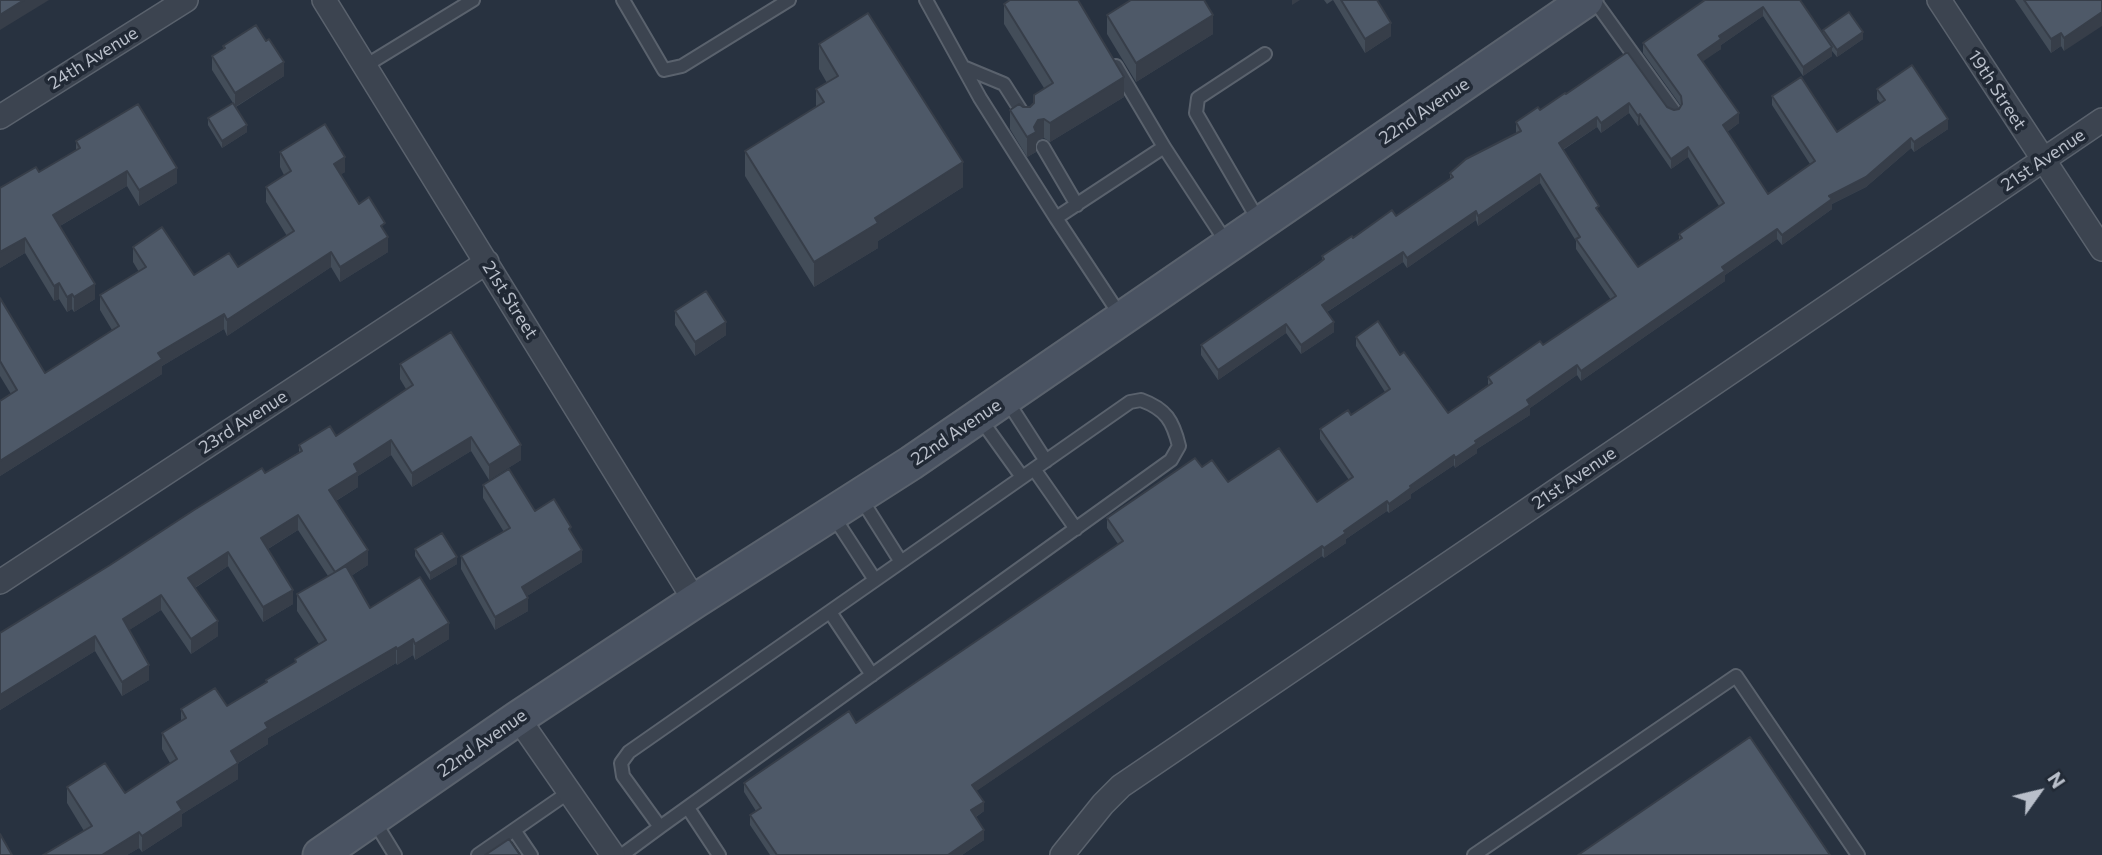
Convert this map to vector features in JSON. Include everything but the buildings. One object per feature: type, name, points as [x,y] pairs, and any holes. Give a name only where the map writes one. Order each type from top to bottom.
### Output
[{"type":"street","name":"24th Avenue","points":[[0,117],[186,0]]},
{"type":"street","name":"21st Street","points":[[324,0],[695,601]]},
{"type":"street","name":"22nd Avenue","points":[[348,839],[518,718],[978,417],[1586,0]]},
{"type":"street","name":"19th Street","points":[[1939,0],[2102,249]]},
{"type":"street","name":"21st Avenue","points":[[1071,851],[1103,804],[1121,786],[2102,120]]},
{"type":"street","name":"23rd Avenue","points":[[0,582],[487,262]]},
{"type":"street","points":[[518,718],[613,855]]},
{"type":"lane","points":[[365,66],[473,0]]},
{"type":"lane","points":[[623,0],[664,70],[682,66],[789,0]]},
{"type":"lane","points":[[926,0],[963,67],[1056,218],[1122,318]]},
{"type":"lane","points":[[1594,0],[1674,111]]},
{"type":"lane","points":[[1260,223],[1196,113],[1198,97],[1265,54]]},
{"type":"lane","points":[[1110,57],[1228,246]]},
{"type":"lane","points":[[963,67],[1004,84],[1026,119]]},
{"type":"lane","points":[[1043,147],[1077,205]]},
{"type":"lane","points":[[1056,218],[1164,147]]},
{"type":"lane","points":[[1006,398],[1046,461]]},
{"type":"lane","points":[[622,855],[1171,460],[1179,446],[1175,428],[1158,406],[1141,400],[1130,402],[629,752],[621,763],[623,776],[660,827]]},
{"type":"lane","points":[[978,417],[1022,477]]},
{"type":"lane","points":[[1034,469],[1076,529]]},
{"type":"lane","points":[[845,505],[901,562]]},
{"type":"lane","points":[[845,505],[875,580]]},
{"type":"lane","points":[[830,612],[872,675]]},
{"type":"lane","points":[[1474,855],[1736,676],[1858,855]]},
{"type":"lane","points":[[478,855],[569,792]]},
{"type":"lane","points":[[688,808],[719,855]]},
{"type":"lane","points":[[514,830],[531,855]]},
{"type":"lane","points":[[348,839],[395,855]]}]
